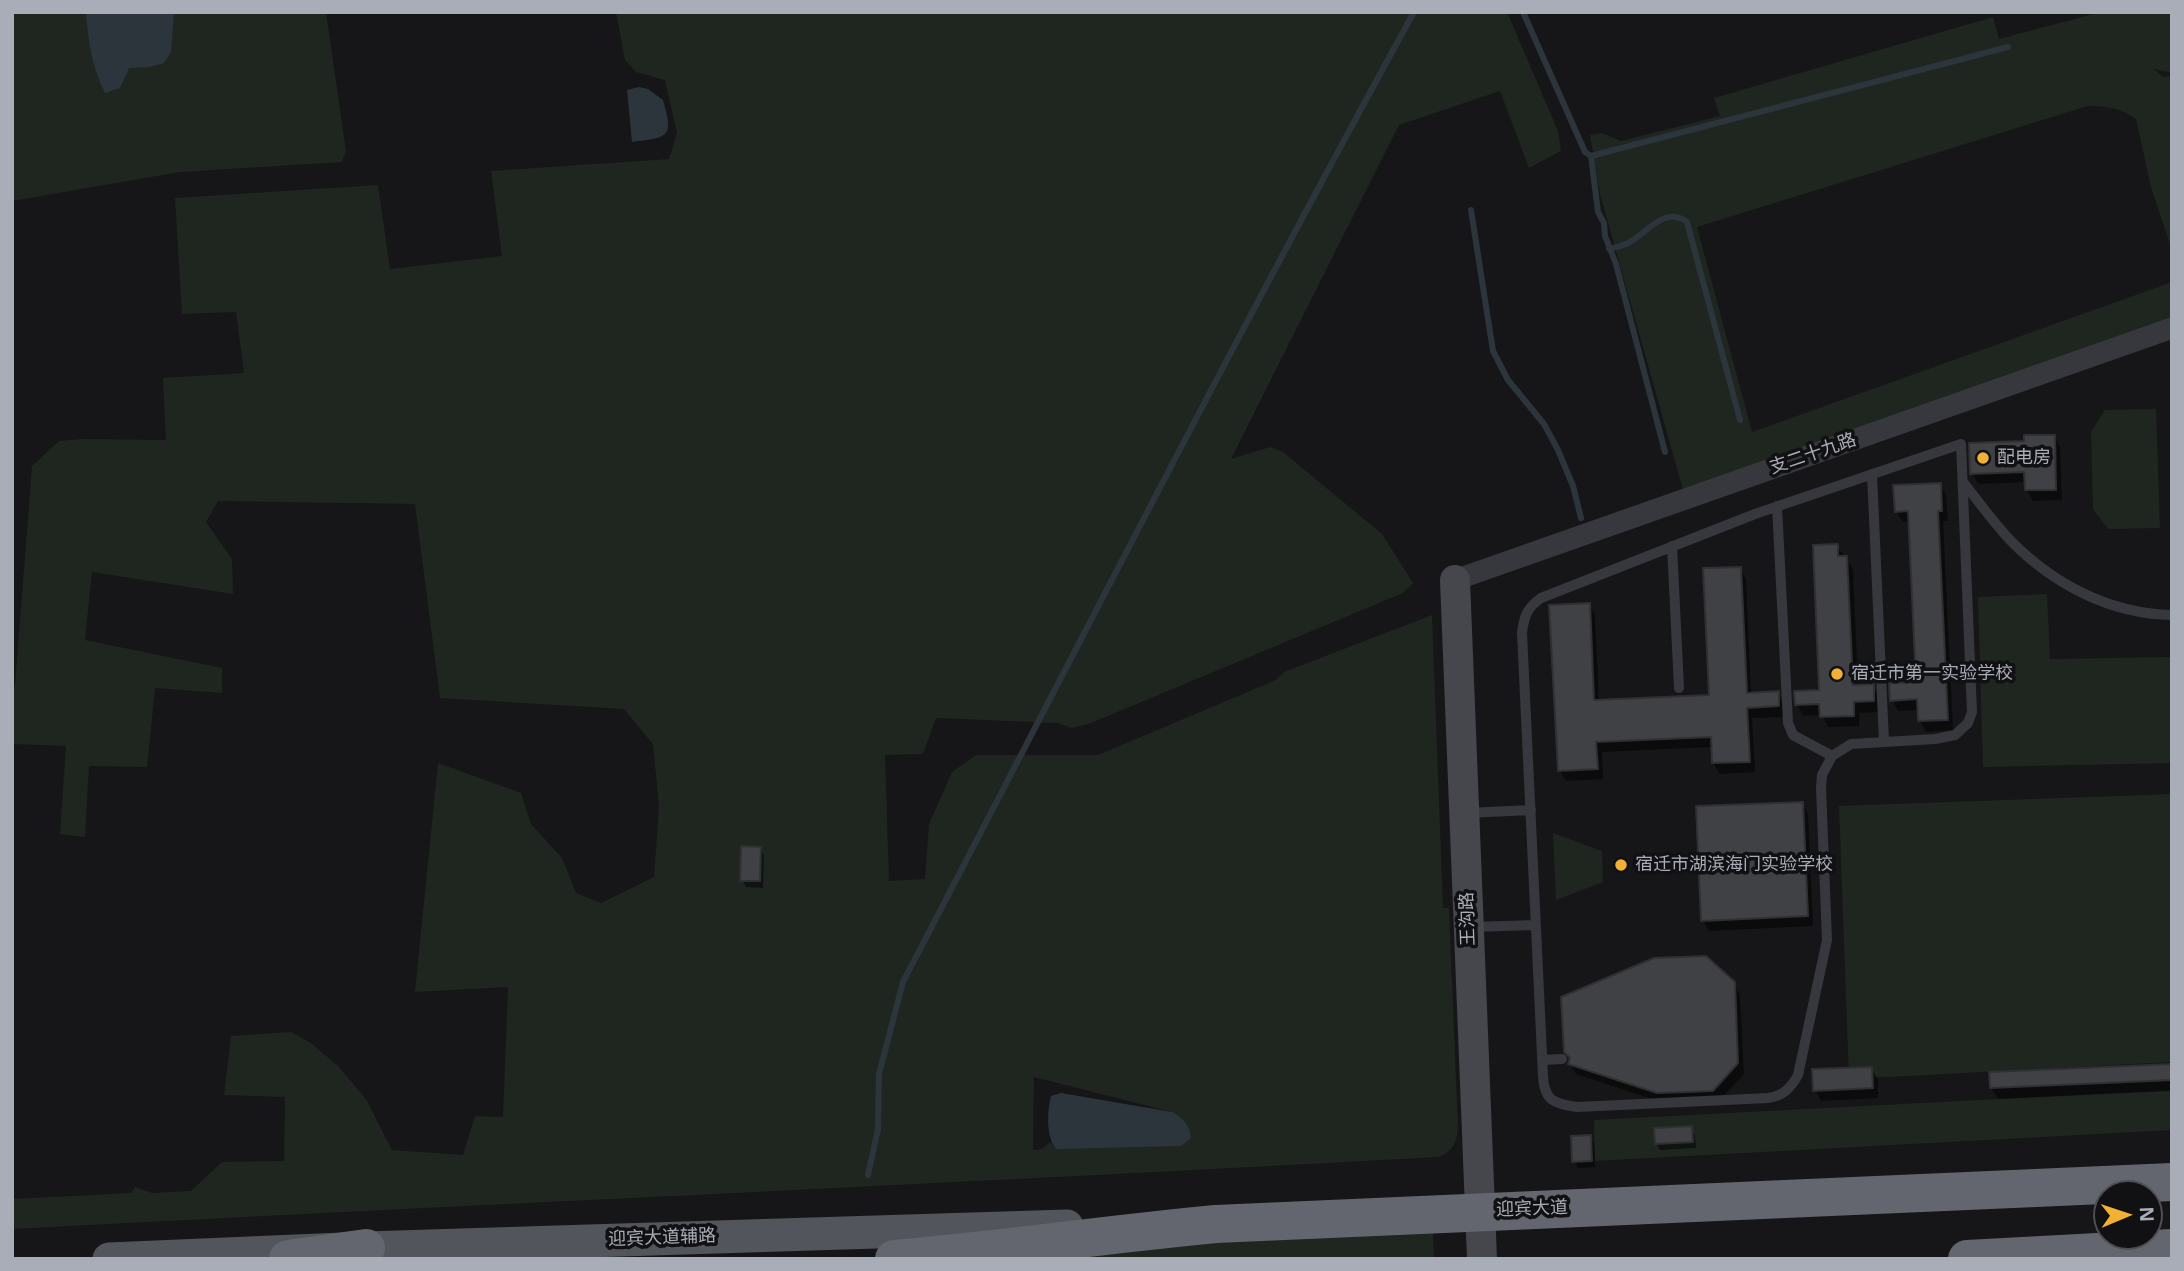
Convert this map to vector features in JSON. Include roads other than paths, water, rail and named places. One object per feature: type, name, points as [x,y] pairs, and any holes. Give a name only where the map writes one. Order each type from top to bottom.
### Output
[{"type":"highway","name":"迎宾大道","points":[[894,1259],[978,1252],[1216,1224],[2172,1182]]},
{"type":"highway","points":[[288,1259],[366,1248]]},
{"type":"highway","points":[[1967,1259],[2172,1248]]},
{"type":"main road","name":"迎宾大道辅路","points":[[109,1259],[991,1227],[1216,1224]]},
{"type":"street","name":"支二十九路","points":[[1455,580],[2172,328]]},
{"type":"street","name":"王沟路","points":[[1455,580],[1482,1259]]},
{"type":"lane","points":[[1961,444],[1963,482],[1972,712],[1968,723],[1955,735],[1934,739],[1851,744],[1832,756],[1822,775],[1827,940],[1798,1075],[1792,1086],[1783,1093],[1768,1098],[1577,1107],[1557,1104],[1543,1088],[1522,632],[1527,610],[1541,598],[1672,546],[1777,506],[1961,444]]},
{"type":"lane","points":[[1872,474],[1884,742]]},
{"type":"lane","points":[[1963,482],[2011,541],[2056,578],[2078,592],[2129,611],[2172,615]]},
{"type":"lane","points":[[1777,506],[1788,723],[1793,735],[1832,756]]},
{"type":"lane","points":[[1672,546],[1679,688]]},
{"type":"lane","points":[[1464,813],[1531,810]]},
{"type":"lane","points":[[1469,927],[1536,925]]},
{"type":"lane","points":[[1542,1060],[1562,1059]]},
{"type":"waterway","points":[[868,1175],[878,1129],[879,1074],[903,982],[1220,374],[1414,12]]},
{"type":"waterway","points":[[1523,12],[1585,152],[1591,156],[2008,47]]},
{"type":"waterway","points":[[1591,156],[1598,212],[1616,264],[1665,452]]},
{"type":"waterway","points":[[1471,210],[1493,351],[1508,380],[1544,424],[1558,450],[1573,486],[1581,518]]},
{"type":"waterway","points":[[1609,249],[1628,243],[1664,218],[1679,218],[1687,222],[1740,420]]},
{"type":"place","name":"配电房","points":[[1983,458]]},
{"type":"place","name":"宿迁市第一实验学校","points":[[1837,674]]},
{"type":"place","name":"宿迁市湖滨海门实验学校","points":[[1621,865]]}]
